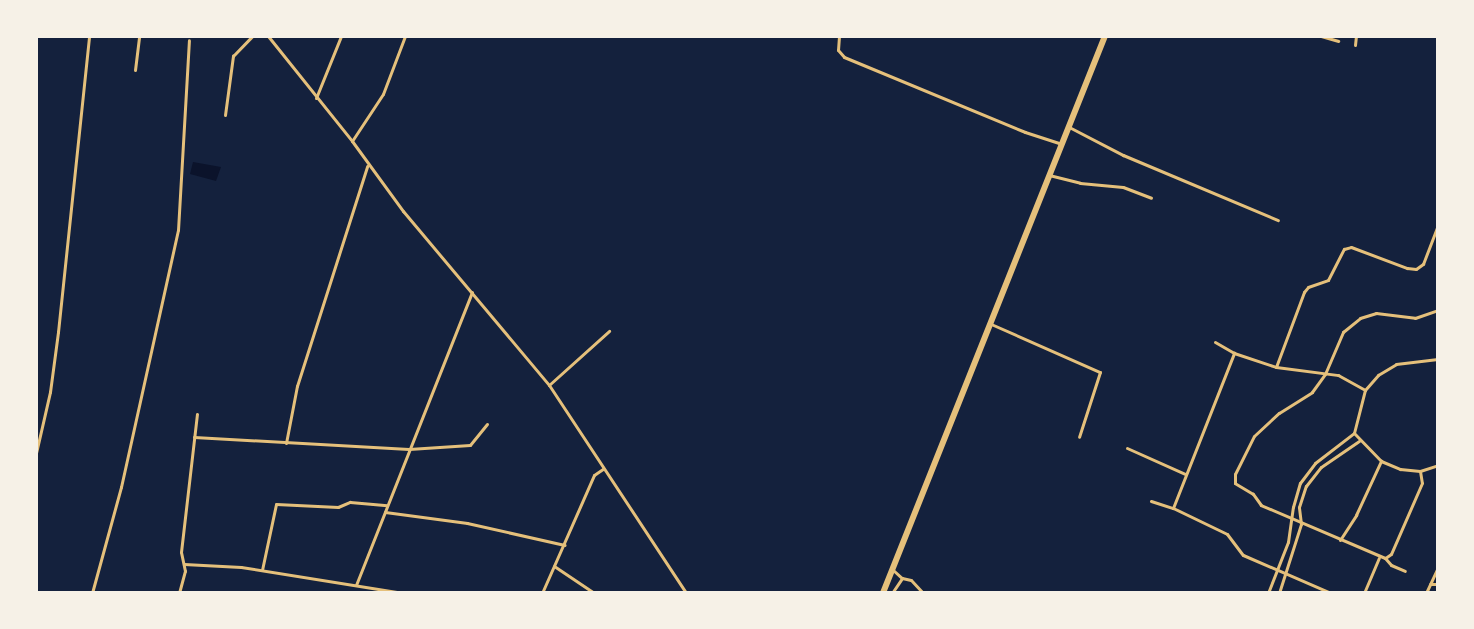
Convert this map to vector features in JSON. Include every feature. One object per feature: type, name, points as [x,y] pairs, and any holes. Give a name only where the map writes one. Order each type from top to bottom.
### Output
[{"type":"highway","points":[[883,593],[1105,36]]},
{"type":"street","points":[[36,453],[55,349],[89,36]]},
{"type":"street","points":[[135,70],[139,36]]},
{"type":"street","points":[[225,115],[234,56],[252,36]]},
{"type":"street","points":[[268,36],[352,141],[367,166],[549,385],[686,593]]},
{"type":"street","points":[[316,98],[341,36]]},
{"type":"street","points":[[352,141],[383,94],[405,36]]},
{"type":"street","points":[[839,36],[838,50],[844,57],[1025,132],[1062,144]]},
{"type":"street","points":[[1320,36],[1338,41]]},
{"type":"street","points":[[1355,46],[1356,36]]},
{"type":"street","points":[[92,593],[120,487],[178,230],[189,40]]},
{"type":"street","points":[[1069,127],[1131,158],[1278,220]]},
{"type":"street","points":[[286,443],[297,386],[367,166]]},
{"type":"street","points":[[1050,175],[1080,183],[1123,187],[1152,198]]},
{"type":"street","points":[[1276,367],[1304,292],[1308,287],[1328,280],[1344,249],[1351,248],[1407,268],[1416,269],[1423,264],[1438,225]]},
{"type":"street","points":[[356,585],[472,292]]},
{"type":"street","points":[[1420,471],[1422,483],[1391,554],[1385,558],[1379,558],[1261,505],[1253,494],[1236,483],[1235,474],[1254,436],[1279,413],[1312,392],[1325,374],[1343,332],[1360,318],[1376,313],[1415,318],[1438,310]]},
{"type":"street","points":[[990,324],[1100,372],[1079,437]]},
{"type":"street","points":[[549,385],[609,331]]},
{"type":"street","points":[[1215,342],[1234,354],[1276,367],[1338,374],[1365,390]]},
{"type":"street","points":[[1173,508],[1234,354]]},
{"type":"street","points":[[1268,593],[1293,520],[1293,507],[1300,483],[1315,464],[1354,433],[1365,390],[1378,375],[1396,364],[1438,359]]},
{"type":"street","points":[[180,593],[184,564],[181,552],[197,414]]},
{"type":"street","points":[[194,437],[409,449],[470,445],[487,424]]},
{"type":"street","points":[[1354,433],[1359,441],[1381,461],[1400,469],[1420,471],[1438,465]]},
{"type":"street","points":[[1279,593],[1287,574],[1301,524],[1299,507],[1306,486],[1320,467],[1359,441]]},
{"type":"street","points":[[1126,448],[1185,474]]},
{"type":"street","points":[[1340,540],[1356,516],[1381,461]]},
{"type":"street","points":[[542,593],[565,545],[594,475],[603,468]]},
{"type":"street","points":[[1152,501],[1173,508],[1227,534],[1243,555],[1331,593]]},
{"type":"street","points":[[262,570],[276,504],[338,506],[350,502],[387,505]]},
{"type":"street","points":[[385,512],[467,523],[565,545]]},
{"type":"street","points":[[1364,593],[1379,558]]},
{"type":"street","points":[[1385,558],[1391,565],[1405,571]]},
{"type":"street","points":[[184,564],[262,570],[403,593]]},
{"type":"street","points":[[554,566],[594,593]]},
{"type":"street","points":[[1426,593],[1438,567]]},
{"type":"street","points":[[893,570],[902,578],[911,580],[923,593]]},
{"type":"street","points":[[892,593],[902,578]]},
{"type":"street","points":[[1430,584],[1438,584]]},
{"type":"water","points":[[193,162],[221,167],[216,181],[190,174]]}]
